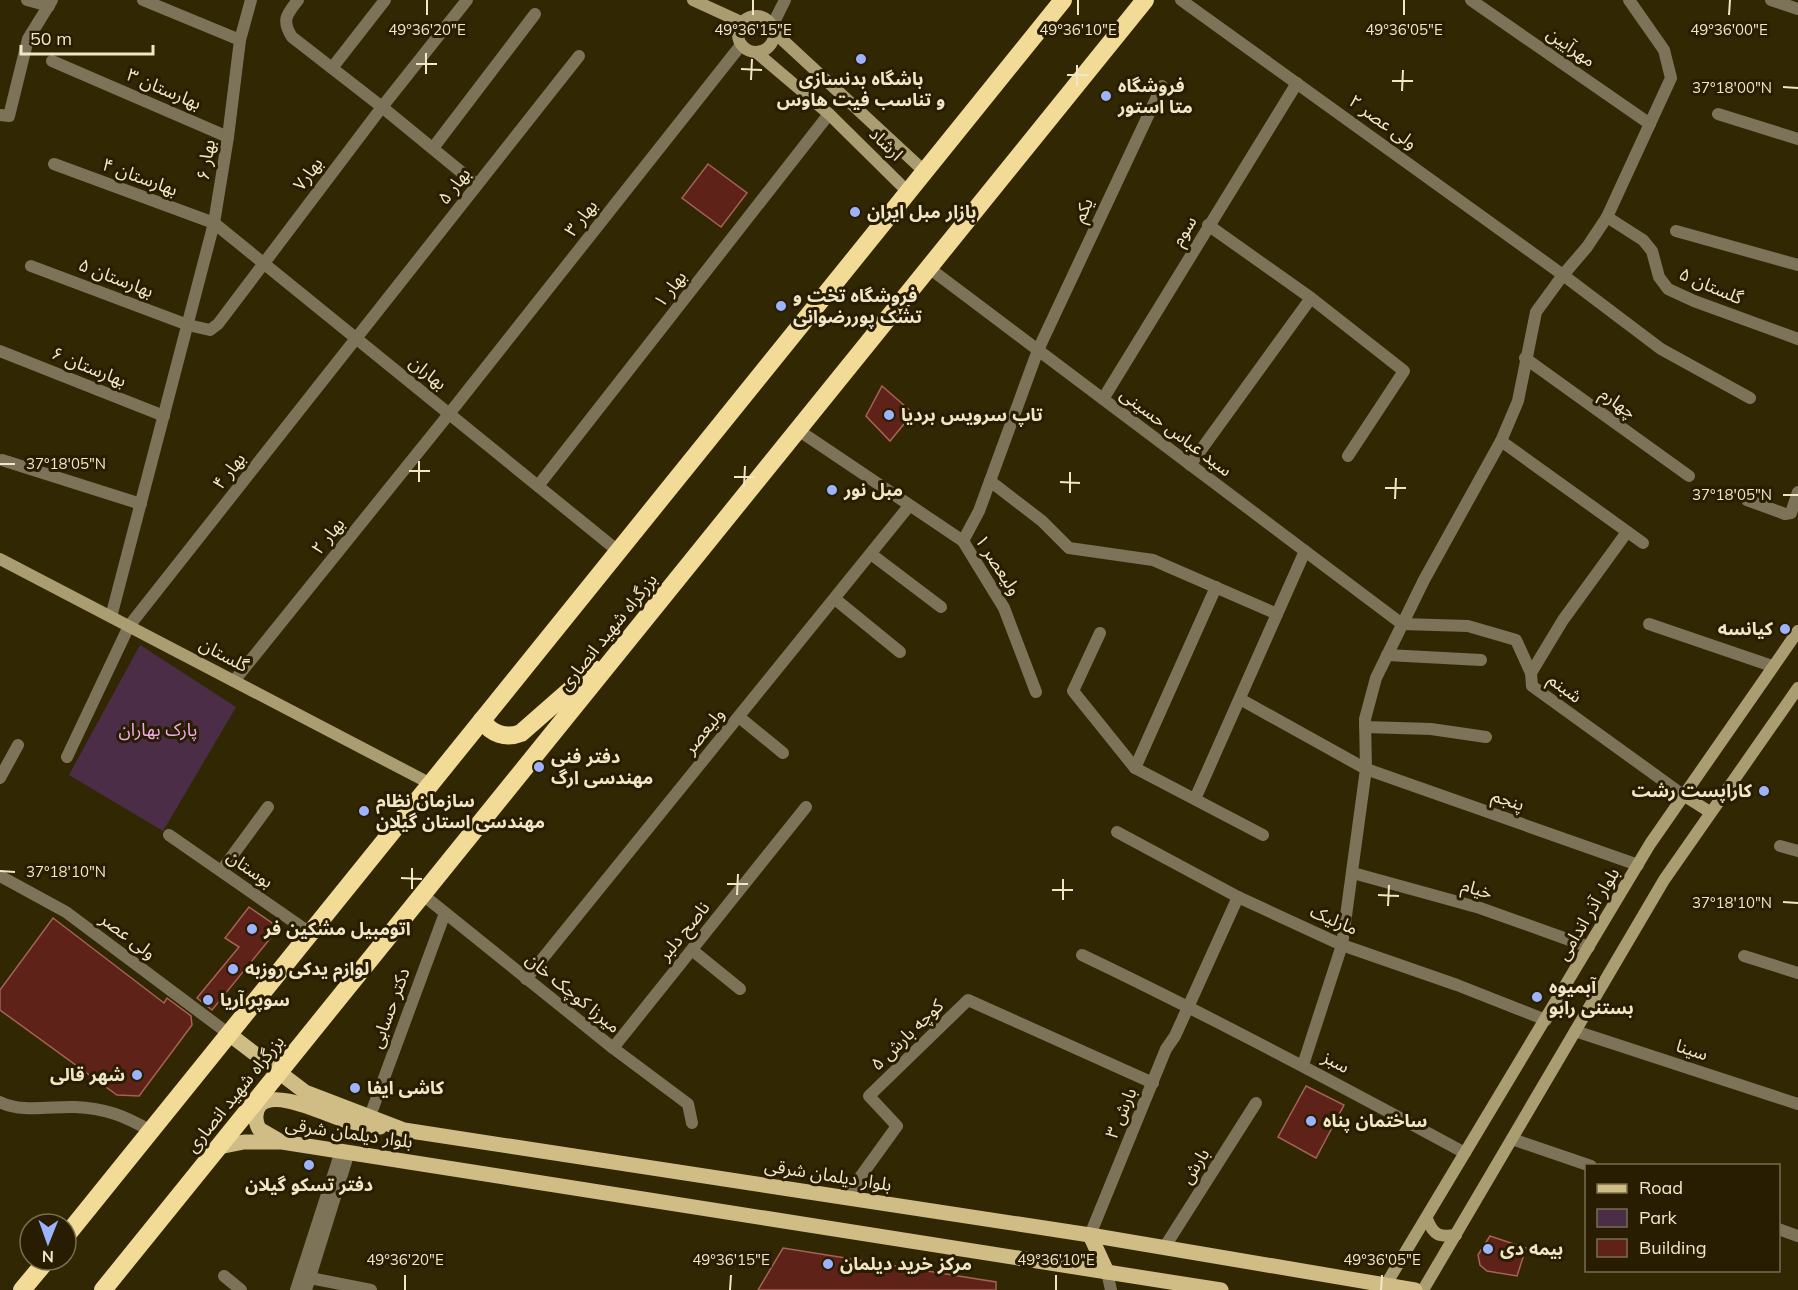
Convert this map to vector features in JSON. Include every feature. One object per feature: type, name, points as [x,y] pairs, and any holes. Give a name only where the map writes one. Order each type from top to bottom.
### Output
[{"type":"highway","points":[[78,1221],[1063,0]]},
{"type":"highway","name":"بزرگراه شهید انصاری","points":[[104,1290],[1145,0]]},
{"type":"highway","points":[[482,720],[492,731],[501,735],[511,736],[526,730],[637,630]]},
{"type":"highway","points":[[22,1290],[37,1272]]},
{"type":"main road","points":[[693,0],[741,22]]},
{"type":"main road","points":[[758,16],[769,21],[773,29],[771,43],[762,51],[756,52],[741,45],[737,33],[741,22],[746,18],[758,16]]},
{"type":"main road","name":"ارشاد","points":[[773,29],[924,171]]},
{"type":"main road","name":"ارشاد","points":[[756,52],[829,114],[908,192]]},
{"type":"main road","name":"گلستان","points":[[0,559],[431,784]]},
{"type":"main road","name":"بلوار آذر اندامی","points":[[1386,1286],[1638,865],[1683,795],[1798,631]]},
{"type":"main road","points":[[1423,1290],[1664,880],[1798,688]]},
{"type":"main road","points":[[1683,795],[1710,812]]},
{"type":"main road","name":"بلوار دیلمان شرقی","points":[[229,1034],[305,1092],[404,1130],[1090,1235],[1415,1290]]},
{"type":"main road","points":[[282,1142],[264,1133],[256,1123],[257,1110],[263,1102],[273,1099],[294,1102],[360,1124],[404,1130]]},
{"type":"main road","name":"بلوار دیلمان شرقی","points":[[219,1147],[244,1142],[282,1142],[1221,1290]]},
{"type":"main road","points":[[1427,1219],[1432,1231],[1442,1236],[1456,1234]]},
{"type":"main road","points":[[1090,1235],[1107,1272]]},
{"type":"street","points":[[4,116],[28,39],[50,3],[27,0]]},
{"type":"street","points":[[143,0],[240,40]]},
{"type":"street","name":"بهار ۶","points":[[111,617],[214,223],[240,40],[251,0]]},
{"type":"street","points":[[298,0],[285,21],[286,28],[292,37],[477,185]]},
{"type":"street","points":[[332,68],[385,0]]},
{"type":"street","name":"بهار۷","points":[[264,263],[382,107],[467,0]]},
{"type":"street","points":[[773,29],[785,0]]},
{"type":"street","name":"ولی عصر ۲","points":[[1181,0],[1563,275],[1661,349],[1750,398]]},
{"type":"street","name":"مهرآیین","points":[[1471,0],[1650,124]]},
{"type":"street","points":[[1303,1065],[1342,945],[1366,769],[1365,719],[1376,678],[1424,580],[1502,441],[1518,401],[1536,312],[1587,247],[1607,217],[1671,78],[1664,50],[1629,0]]},
{"type":"street","points":[[1771,0],[1798,9]]},
{"type":"street","points":[[433,148],[535,14]]},
{"type":"street","name":"بهار ۳","points":[[449,414],[741,45]]},
{"type":"street","name":"بهار ۵","points":[[356,338],[579,56]]},
{"type":"street","name":"بهارستان ۳","points":[[52,61],[228,137]]},
{"type":"street","name":"سوم","points":[[1103,399],[1297,83]]},
{"type":"street","name":"یکم","points":[[963,541],[979,512],[1038,350],[1162,86]]},
{"type":"street","name":"بهار ۱","points":[[538,486],[829,114]]},
{"type":"street","points":[[1718,114],[1798,139]]},
{"type":"street","name":"بهارستان ۴","points":[[54,164],[214,223]]},
{"type":"street","name":"گلستان ۵","points":[[1607,217],[1643,240],[1652,251],[1659,277],[1668,289],[1694,301],[1798,339]]},
{"type":"street","name":"بهاران","points":[[214,223],[618,551]]},
{"type":"street","points":[[1208,225],[1311,298],[1404,371],[1348,456]]},
{"type":"street","points":[[1676,231],[1798,266]]},
{"type":"street","points":[[188,325],[210,330],[218,324],[264,263]]},
{"type":"street","name":"بهارستان ۵","points":[[31,266],[188,325]]},
{"type":"street","name":"سید عباس حسینی","points":[[929,268],[1402,624]]},
{"type":"street","points":[[1190,465],[1311,298]]},
{"type":"street","name":"بهار ۴","points":[[67,757],[129,626],[356,338]]},
{"type":"street","name":"بهارستان ۶","points":[[0,351],[164,416]]},
{"type":"street","name":"چهارم","points":[[1526,358],[1689,476]]},
{"type":"street","name":"بهار ۲","points":[[234,681],[449,414]]},
{"type":"street","name":"ولیعصر ۱","points":[[798,430],[963,541],[1004,608],[1036,692]]},
{"type":"street","points":[[1502,441],[1643,543]]},
{"type":"street","points":[[2,460],[141,504]]},
{"type":"street","points":[[990,481],[1042,521],[1070,548],[1154,560],[1277,614]]},
{"type":"street","points":[[1747,500],[1785,514],[1791,513],[1798,492]]},
{"type":"street","name":"ولیعصر","points":[[526,979],[909,506]]},
{"type":"street","points":[[1531,673],[1563,620],[1627,532]]},
{"type":"street","points":[[1196,799],[1305,552]]},
{"type":"street","points":[[871,554],[941,607]]},
{"type":"street","points":[[1135,768],[1216,588]]},
{"type":"street","points":[[835,599],[900,652]]},
{"type":"street","name":"شبنم","points":[[1402,624],[1468,626],[1516,640],[1531,673],[1532,686],[1683,795]]},
{"type":"street","points":[[1649,624],[1772,666]]},
{"type":"street","points":[[1100,633],[1073,691],[1135,768],[1263,835]]},
{"type":"street","points":[[1387,655],[1480,660]]},
{"type":"street","name":"پنجم","points":[[1240,699],[1366,769],[1638,865]]},
{"type":"street","points":[[739,717],[783,753]]},
{"type":"street","points":[[1365,727],[1431,729],[1486,737]]},
{"type":"street","points":[[0,778],[18,745]]},
{"type":"street","points":[[221,871],[268,807]]},
{"type":"street","name":"ناصح دلبر","points":[[613,1048],[806,807]]},
{"type":"street","name":"مارلیک","points":[[1117,832],[1238,897],[1342,945],[1546,1020]]},
{"type":"street","name":"بوستان","points":[[169,835],[310,933]]},
{"type":"street","points":[[1780,846],[1798,851]]},
{"type":"street","name":"خیام","points":[[1353,873],[1480,908],[1588,947]]},
{"type":"street","name":"ولی عصر","points":[[0,876],[66,912],[229,1034]]},
{"type":"street","name":"میرزا کوچک خان","points":[[423,895],[613,1048],[688,1104],[692,1123]]},
{"type":"street","name":"بارش ۳","points":[[1090,1235],[1166,1049],[1175,1036],[1238,897]]},
{"type":"street","name":"دکتر حسابی","points":[[370,1116],[445,913]]},
{"type":"street","points":[[692,950],[740,989]]},
{"type":"street","name":"سبز","points":[[1082,955],[1189,1006],[1465,1153]]},
{"type":"street","points":[[1744,956],[1798,973]]},
{"type":"street","name":"کوچه بارش ۵","points":[[845,1198],[897,1126],[869,1096],[968,1000],[1153,1083]]},
{"type":"street","name":"سینا","points":[[1575,1031],[1798,1104]]},
{"type":"street","name":"بارش","points":[[1164,1248],[1257,1102]]},
{"type":"street","points":[[2,1106],[77,1107],[113,1111],[151,1131]]},
{"type":"street","points":[[1512,1139],[1585,1164]]},
{"type":"street","points":[[345,1151],[308,1284],[371,1290]]},
{"type":"street","points":[[296,1290],[345,1151]]},
{"type":"street","points":[[1780,1229],[1798,1236]]},
{"type":"street","points":[[1107,1272],[1111,1290]]},
{"type":"street","points":[[224,1276],[241,1290]]},
{"type":"green space","name":"پارک بهاران","points":[[140,645],[236,707],[163,831],[69,775]]},
{"type":"building","points":[[708,164],[747,193],[721,227],[682,198]]},
{"type":"building","name":"تاپ سرویس بردیا","points":[[882,386],[913,413],[890,441],[866,416]]},
{"type":"building","points":[[249,907],[272,923],[273,935],[212,1010],[197,998],[239,947],[225,938]]},
{"type":"building","points":[[53,918],[164,1003],[167,998],[191,1016],[192,1025],[139,1096],[117,1095],[0,1010],[0,990]]},
{"type":"building","name":"ساختمان پناه","points":[[1306,1086],[1344,1105],[1316,1158],[1278,1137]]},
{"type":"building","points":[[1490,1236],[1526,1248],[1517,1276],[1487,1271],[1480,1265],[1478,1255]]},
{"type":"building","name":"مرکز خرید دیلمان","points":[[783,1248],[996,1282],[996,1290],[758,1290]]},
{"type":"place","name":"باشگاه بدنسازی و تناسب فیت هاوس","points":[[861,59]]},
{"type":"place","name":"فروشگاه متا استور","points":[[1106,96]]},
{"type":"place","name":"بازار مبل ایران","points":[[855,212]]},
{"type":"place","name":"فروشگاه تخت و تشک پوررضوانی","points":[[781,306]]},
{"type":"place","name":"تاپ سرویس بردیا","points":[[889,415]]},
{"type":"place","name":"مبل نور","points":[[832,490]]},
{"type":"place","name":"کیانسه","points":[[1785,629]]},
{"type":"place","name":"دفتر فنی مهندسی ارگ","points":[[539,767]]},
{"type":"place","name":"کاراپست رشت","points":[[1764,791]]},
{"type":"place","name":"سازمان نظام مهندسی استان گیلان","points":[[364,811]]},
{"type":"place","name":"اتومبیل مشکین فر","points":[[252,929]]},
{"type":"place","name":"لوازم یدکی روزبه","points":[[233,969]]},
{"type":"place","name":"آبمیوه بستنی رابو","points":[[1537,997]]},
{"type":"place","name":"سوپر آریا","points":[[208,1000]]},
{"type":"place","name":"شهر قالی","points":[[137,1075]]},
{"type":"place","name":"کاشی ایفا","points":[[355,1088]]},
{"type":"place","name":"ساختمان پناه","points":[[1311,1121]]},
{"type":"place","name":"دفتر تسکو گیلان","points":[[309,1165]]},
{"type":"place","name":"بیمه دی","points":[[1488,1249]]},
{"type":"place","name":"مرکز خرید دیلمان","points":[[828,1264]]}]
